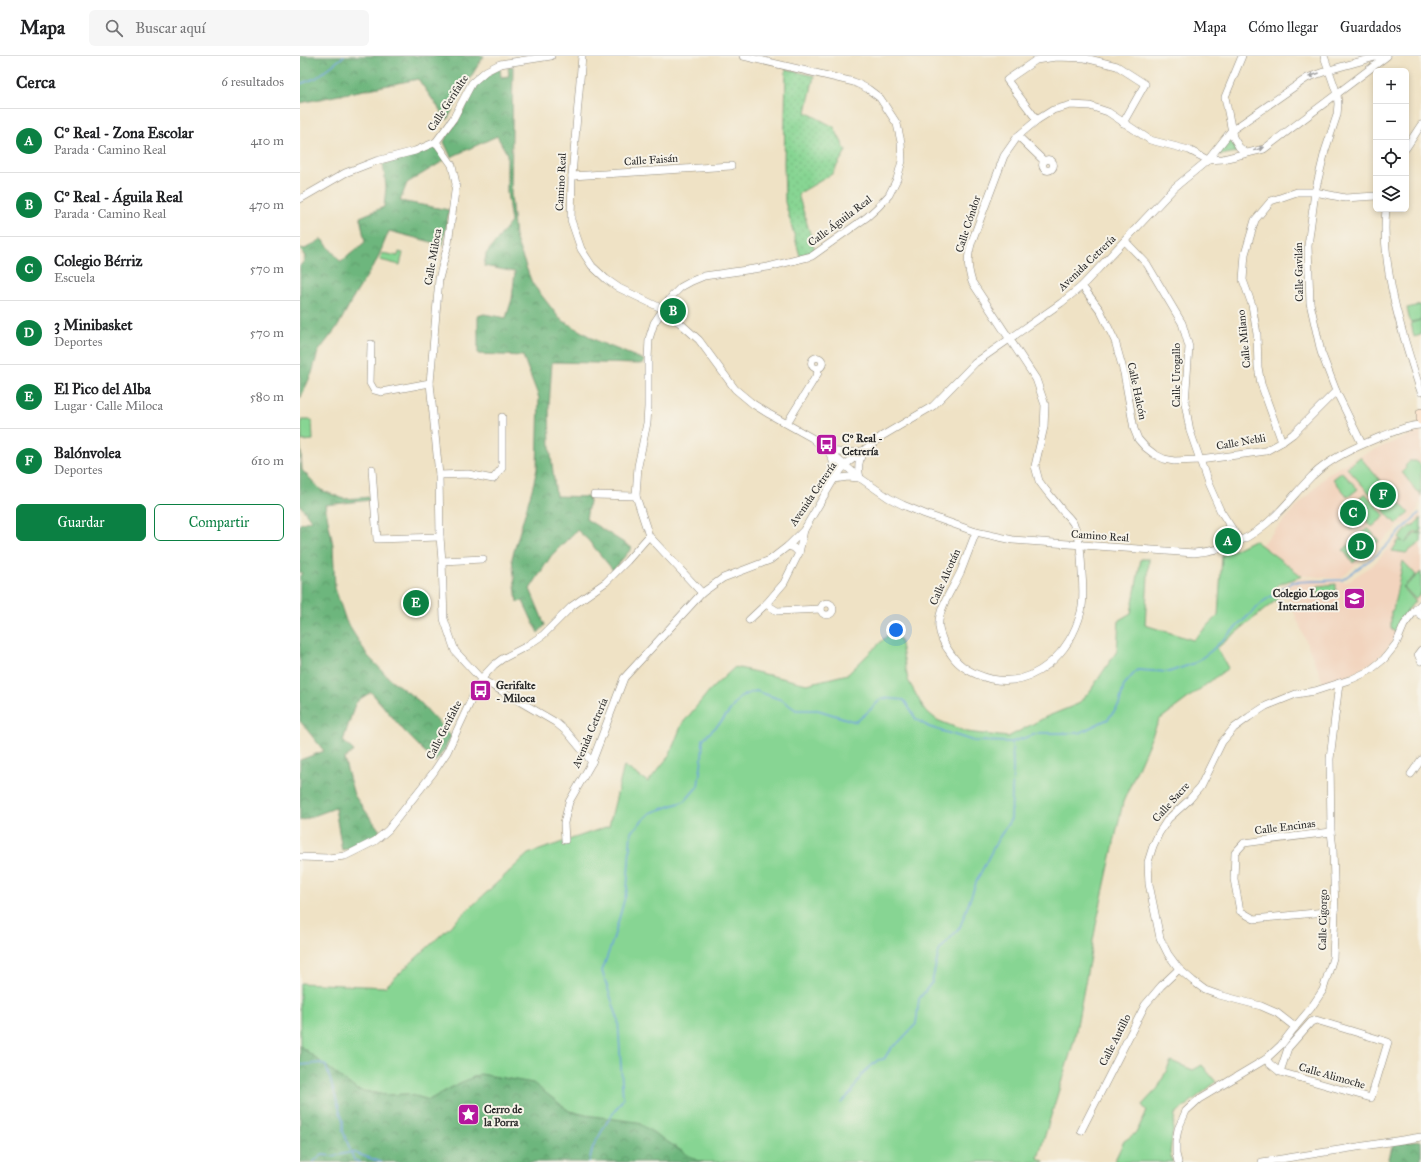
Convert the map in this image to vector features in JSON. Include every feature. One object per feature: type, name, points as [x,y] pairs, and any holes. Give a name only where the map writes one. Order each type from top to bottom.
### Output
[{"type":"street","name":"Calle Gerifalte","points":[[300,199],[345,173],[376,161],[415,151],[436,142],[453,119],[472,82],[486,71],[500,64],[551,56]]},
{"type":"street","name":"Camino Real","points":[[582,56],[572,176],[571,220],[581,249],[592,266],[606,279],[619,288],[663,309],[680,322],[700,340],[735,389],[753,404],[812,438],[860,478],[889,498],[903,505],[976,532],[1013,540],[1194,553],[1218,550],[1240,541],[1257,531],[1272,519],[1312,476],[1337,457],[1362,444],[1405,428],[1421,425]]},
{"type":"street","name":"Calle Águila Real","points":[[702,593],[648,536],[636,496],[638,466],[647,423],[649,339],[654,323],[672,296],[680,287],[692,281],[704,276],[768,267],[812,256],[878,207],[889,195],[897,179],[902,160],[900,136],[897,124],[880,98],[868,89],[854,82],[743,56]]},
{"type":"street","points":[[1242,56],[1226,97],[1231,131],[1236,142],[1246,153]]},
{"type":"street","name":"Calle Gavilán","points":[[1324,56],[1337,94],[1337,115],[1325,151],[1315,192],[1308,246],[1310,303],[1321,352],[1336,391],[1362,444]]},
{"type":"street","name":"Avenida Cetrería","points":[[565,840],[564,823],[569,802],[592,762],[624,678],[702,593],[723,578],[770,560],[788,546],[804,530],[834,479],[845,465],[882,436],[932,406],[975,363],[1061,303],[1082,286],[1174,188],[1208,160],[1231,131],[1307,78],[1329,70],[1379,56]]},
{"type":"street","points":[[1208,160],[1223,159],[1264,149],[1387,56]]},
{"type":"street","points":[[1037,120],[1007,80],[1036,60],[1056,57],[1085,58],[1117,66],[1145,84],[1123,123]]},
{"type":"street","name":"Calle Cóndor","points":[[1080,546],[1074,524],[1039,481],[1035,466],[1044,426],[1045,405],[1036,379],[972,282],[968,270],[967,255],[1004,156],[1018,136],[1037,120],[1053,110],[1071,105],[1090,106],[1108,112],[1150,140],[1189,150],[1208,160]]},
{"type":"street","points":[[1409,143],[1421,125]]},
{"type":"street","points":[[1018,136],[1044,161]]},
{"type":"street","name":"Calle Miloca","points":[[436,142],[452,165],[456,184],[448,244],[439,279],[430,383],[439,475],[444,619],[455,651],[481,679],[555,722],[567,732],[592,762]]},
{"type":"street","name":"Calle Faisán","points":[[572,176],[731,166]]},
{"type":"street","name":"Calle Milano","points":[[1282,442],[1260,378],[1258,367],[1257,334],[1252,306],[1243,280],[1245,254],[1255,220],[1271,202],[1297,192],[1315,192],[1345,198],[1373,196]]},
{"type":"street","points":[[1386,212],[1384,229],[1386,256],[1393,293],[1405,344],[1421,392]]},
{"type":"street","name":"Calle Urogallo","points":[[1125,241],[1147,264],[1182,323],[1189,346],[1185,403],[1190,431],[1208,483],[1220,510],[1240,541]]},
{"type":"street","name":"Calle Halcón","points":[[1082,286],[1100,310],[1114,341],[1124,373],[1134,429],[1138,439],[1154,454],[1164,459],[1174,461],[1200,460]]},
{"type":"street","points":[[371,344],[370,383],[374,390],[381,392],[430,383]]},
{"type":"street","points":[[787,423],[818,373],[817,369]]},
{"type":"street","name":"Calle Nebli","points":[[1200,460],[1266,451],[1293,434],[1336,391]]},
{"type":"street","name":"Camino Real","points":[[1405,428],[1421,414]]},
{"type":"street","points":[[1421,414],[1421,420]]},
{"type":"street","points":[[439,475],[468,474],[493,480],[502,468],[502,417]]},
{"type":"street","points":[[828,451],[848,453],[863,451],[858,471],[860,478],[848,477],[834,479],[833,461],[828,451]]},
{"type":"street","points":[[372,470],[377,539],[440,537]]},
{"type":"street","points":[[594,495],[636,496]]},
{"type":"street","points":[[749,620],[766,604],[784,583],[799,553],[804,530]]},
{"type":"street","name":"Calle Alcotán","points":[[976,532],[960,572],[940,612],[938,626],[943,642],[953,658],[963,668],[982,677],[1000,680],[1018,679],[1034,674],[1055,659],[1064,648],[1076,626],[1081,611],[1083,593],[1080,546]]},
{"type":"street","name":"Calle Gerifalte","points":[[300,857],[328,858],[345,856],[375,841],[388,830],[433,773],[447,752],[481,679],[494,665],[543,635],[572,606],[606,582],[628,561],[648,536]]},
{"type":"street","points":[[788,546],[794,548],[799,553]]},
{"type":"street","points":[[442,562],[483,559]]},
{"type":"street","points":[[766,604],[778,611],[821,609]]},
{"type":"street","points":[[1418,607],[1421,616]]},
{"type":"street","name":"Calle Sacre","points":[[1296,1027],[1277,1013],[1261,1006],[1205,990],[1193,982],[1179,969],[1168,954],[1160,938],[1149,884],[1148,862],[1159,833],[1168,819],[1189,800],[1200,787],[1222,742],[1234,728],[1266,706],[1296,694],[1314,691],[1352,680],[1369,671],[1384,659],[1396,644],[1404,624],[1418,607]]},
{"type":"street","points":[[1421,650],[1418,654],[1421,661]]},
{"type":"street","name":"Calle Cigorgo","points":[[1178,1162],[1176,1154],[1176,1141],[1178,1129],[1181,1120],[1189,1108],[1199,1099],[1266,1059],[1281,1045],[1296,1027],[1323,990],[1333,958],[1336,911],[1331,832],[1330,759],[1339,683]]},
{"type":"street","points":[[1411,774],[1421,760]]},
{"type":"street","name":"Calle Encinas","points":[[1331,832],[1244,843],[1235,853],[1234,879],[1240,911],[1254,919],[1336,911]]},
{"type":"street","name":"Calle Autillo","points":[[1081,1130],[1145,1005],[1161,986],[1179,969]]},
{"type":"street","name":"Calle Alimoche","points":[[1266,1059],[1280,1072],[1371,1098],[1388,1042],[1316,1020],[1311,1022],[1288,1048],[1280,1072]]},
{"type":"street","points":[[1262,1162],[1421,1137]]},
{"type":"shaded area","points":[[1421,432],[1421,507],[1419,502],[1418,509],[1408,522],[1400,525],[1340,579],[1301,575],[1261,545],[1327,475],[1354,458]]},
{"type":"shaded area","name":"Colegio Logos International","points":[[1421,513],[1421,597],[1416,601],[1402,620],[1392,642],[1378,658],[1357,672],[1324,685],[1283,585],[1295,580],[1308,578],[1347,582],[1373,565]]},
{"type":"green space","points":[[300,56],[484,56],[447,120],[418,79],[300,103]]},
{"type":"green space","points":[[513,66],[511,194],[513,217],[515,237],[532,283],[560,319],[599,342],[644,360],[644,363],[639,364],[552,362],[549,406],[550,448],[556,496],[590,497],[586,519],[632,548],[613,570],[588,540],[577,530],[551,556],[530,589],[545,625],[538,633],[523,601],[517,602],[512,558],[537,469],[539,398],[523,356],[478,354],[478,316],[484,314],[506,318],[512,299],[515,272],[484,266],[486,254],[511,222],[507,192],[507,154],[497,136],[451,157],[444,142],[458,121],[478,84],[500,69],[501,77],[509,76],[508,67]]},
{"type":"green space","points":[[786,69],[814,76],[806,112],[834,127],[846,151],[832,174],[798,194],[815,250],[800,256],[785,202],[784,163]]},
{"type":"green space","points":[[1229,141],[1231,141],[1237,150],[1236,152],[1221,155],[1219,154],[1220,151]]},
{"type":"green space","points":[[432,147],[437,149],[445,160],[407,183],[400,201],[449,210],[443,245],[389,231],[377,260],[353,298],[338,326],[318,352],[312,373],[300,399],[300,266],[305,257],[300,248],[305,249],[322,239],[341,262],[365,242],[360,217],[384,207],[386,187],[383,164],[413,156]]},
{"type":"green space","points":[[399,252],[403,253],[400,265],[380,260],[382,253],[398,256]]},
{"type":"green space","points":[[1421,305],[1421,320],[1410,322],[1407,308]]},
{"type":"green space","points":[[1421,320],[1421,335],[1414,337],[1411,323]]},
{"type":"green space","points":[[301,420],[312,420],[313,440],[302,441]]},
{"type":"green space","points":[[300,435],[302,470],[321,490],[344,499],[371,497],[371,500],[325,505],[333,545],[335,588],[346,621],[368,656],[390,679],[419,701],[451,736],[445,749],[435,762],[405,732],[371,692],[355,704],[343,741],[354,751],[344,759],[354,795],[380,831],[362,844],[342,850],[335,808],[300,821],[300,760],[324,751],[300,721],[300,576],[302,573],[300,572],[300,524],[311,520],[300,505]]},
{"type":"green space","points":[[1360,457],[1384,485],[1372,496],[1347,468]]},
{"type":"green space","points":[[1409,461],[1416,461],[1421,465],[1421,496],[1419,491],[1417,492],[1402,472],[1406,468],[1405,465]]},
{"type":"green space","points":[[1342,472],[1358,489],[1348,497],[1333,479]]},
{"type":"green space","points":[[1386,487],[1391,493],[1380,503],[1374,497]]},
{"type":"green space","points":[[1365,493],[1385,516],[1372,527],[1352,504]]},
{"type":"green space","points":[[1396,499],[1409,513],[1396,524],[1383,510]]},
{"type":"green space","points":[[1351,514],[1359,523],[1351,530],[1343,521]]},
{"type":"green space","points":[[1421,518],[1421,530],[1418,533],[1416,531],[1404,544],[1416,533],[1418,534],[1421,532],[1421,542],[1406,553],[1392,551],[1399,540],[1403,542],[1399,538],[1410,526],[1412,527]]},
{"type":"green space","points":[[1368,528],[1379,541],[1353,563],[1343,550]]},
{"type":"green space","points":[[1254,540],[1302,576],[1277,585],[1279,598],[1217,648],[1228,668],[1159,720],[1123,802],[1096,925],[1074,1041],[1038,1158],[1045,1162],[703,1162],[694,1160],[585,1115],[569,1111],[555,1101],[499,1078],[480,1075],[458,1084],[429,1100],[408,1094],[386,1095],[357,1090],[300,1046],[300,983],[385,987],[528,854],[609,826],[624,766],[648,782],[669,756],[682,724],[710,690],[735,667],[807,684],[848,674],[889,634],[900,639],[908,680],[924,709],[937,720],[967,732],[1008,737],[1046,717],[1078,704],[1090,691],[1117,651],[1119,620],[1131,613],[1141,559],[1149,559],[1145,625],[1193,640],[1218,616],[1222,556]]},
{"type":"green space","points":[[1403,561],[1416,575],[1403,587],[1415,601],[1401,619],[1396,633],[1391,629],[1391,611],[1393,610]]},
{"type":"green space","points":[[1421,572],[1421,593],[1415,599],[1404,587]]},
{"type":"green space","points":[[1336,584],[1336,593],[1318,594],[1318,586]]},
{"type":"green space","points":[[300,1046],[357,1090],[386,1095],[408,1094],[429,1100],[480,1074],[533,1083],[569,1111],[585,1115],[637,1122],[694,1159],[703,1162],[300,1162]]},
{"type":"green space","points":[[1171,1061],[1193,1070],[1202,1065],[1216,1082],[1175,1114],[1170,1153],[1173,1162],[1114,1162],[1124,1141],[1136,1133],[1147,1111],[1142,1105],[1158,1088]]},
{"type":"green space","points":[[1421,1141],[1421,1162],[1388,1162],[1393,1144]]},
{"type":"waterway","points":[[300,84],[316,78],[344,56]]},
{"type":"waterway","points":[[589,1162],[593,1147],[607,1122],[623,1099],[618,1019],[602,971],[613,940],[627,890],[631,832],[650,813],[685,801],[698,786],[703,739],[722,721],[741,696],[756,691],[782,700],[796,710],[818,710],[856,722],[882,698],[904,700],[916,719],[929,727],[974,741],[1012,742],[1039,733],[1079,733],[1108,719],[1119,705],[1124,685],[1137,670],[1169,672],[1195,663],[1211,651],[1264,601],[1292,582],[1342,580],[1378,554],[1419,513]]},
{"type":"waterway","points":[[841,1103],[852,1092],[862,1074],[878,1060],[884,1059],[891,1048],[898,1043],[916,1024],[919,999],[932,982],[939,951],[960,927],[977,880],[997,841],[1011,819],[1013,768],[1012,742]]},
{"type":"waterway","points":[[300,1065],[321,1063],[326,1066],[343,1121],[343,1131],[354,1160],[360,1162]]},
{"type":"waterway","points":[[313,1162],[322,1155],[334,1156],[352,1152],[381,1162]]},
{"type":"place","name":"Cº Real - Águila Real","points":[[673,311]]},
{"type":"place","name":"Cº Real - Cetrería","points":[[827,444]]},
{"type":"place","name":"Balónvolea","points":[[1383,495]]},
{"type":"place","name":"Colegio Bérriz","points":[[1353,513]]},
{"type":"place","name":"Cº Real - Zona Escolar","points":[[1228,541]]},
{"type":"place","name":"3 Minibasket","points":[[1361,546]]},
{"type":"place","name":"Colegio Logos International","points":[[1354,599]]},
{"type":"place","name":"El Pico del Alba","points":[[416,603]]},
{"type":"place","name":"Gerifalte - Miloca","points":[[480,691]]},
{"type":"place","name":"Cerro de la Porra","points":[[469,1115]]}]
